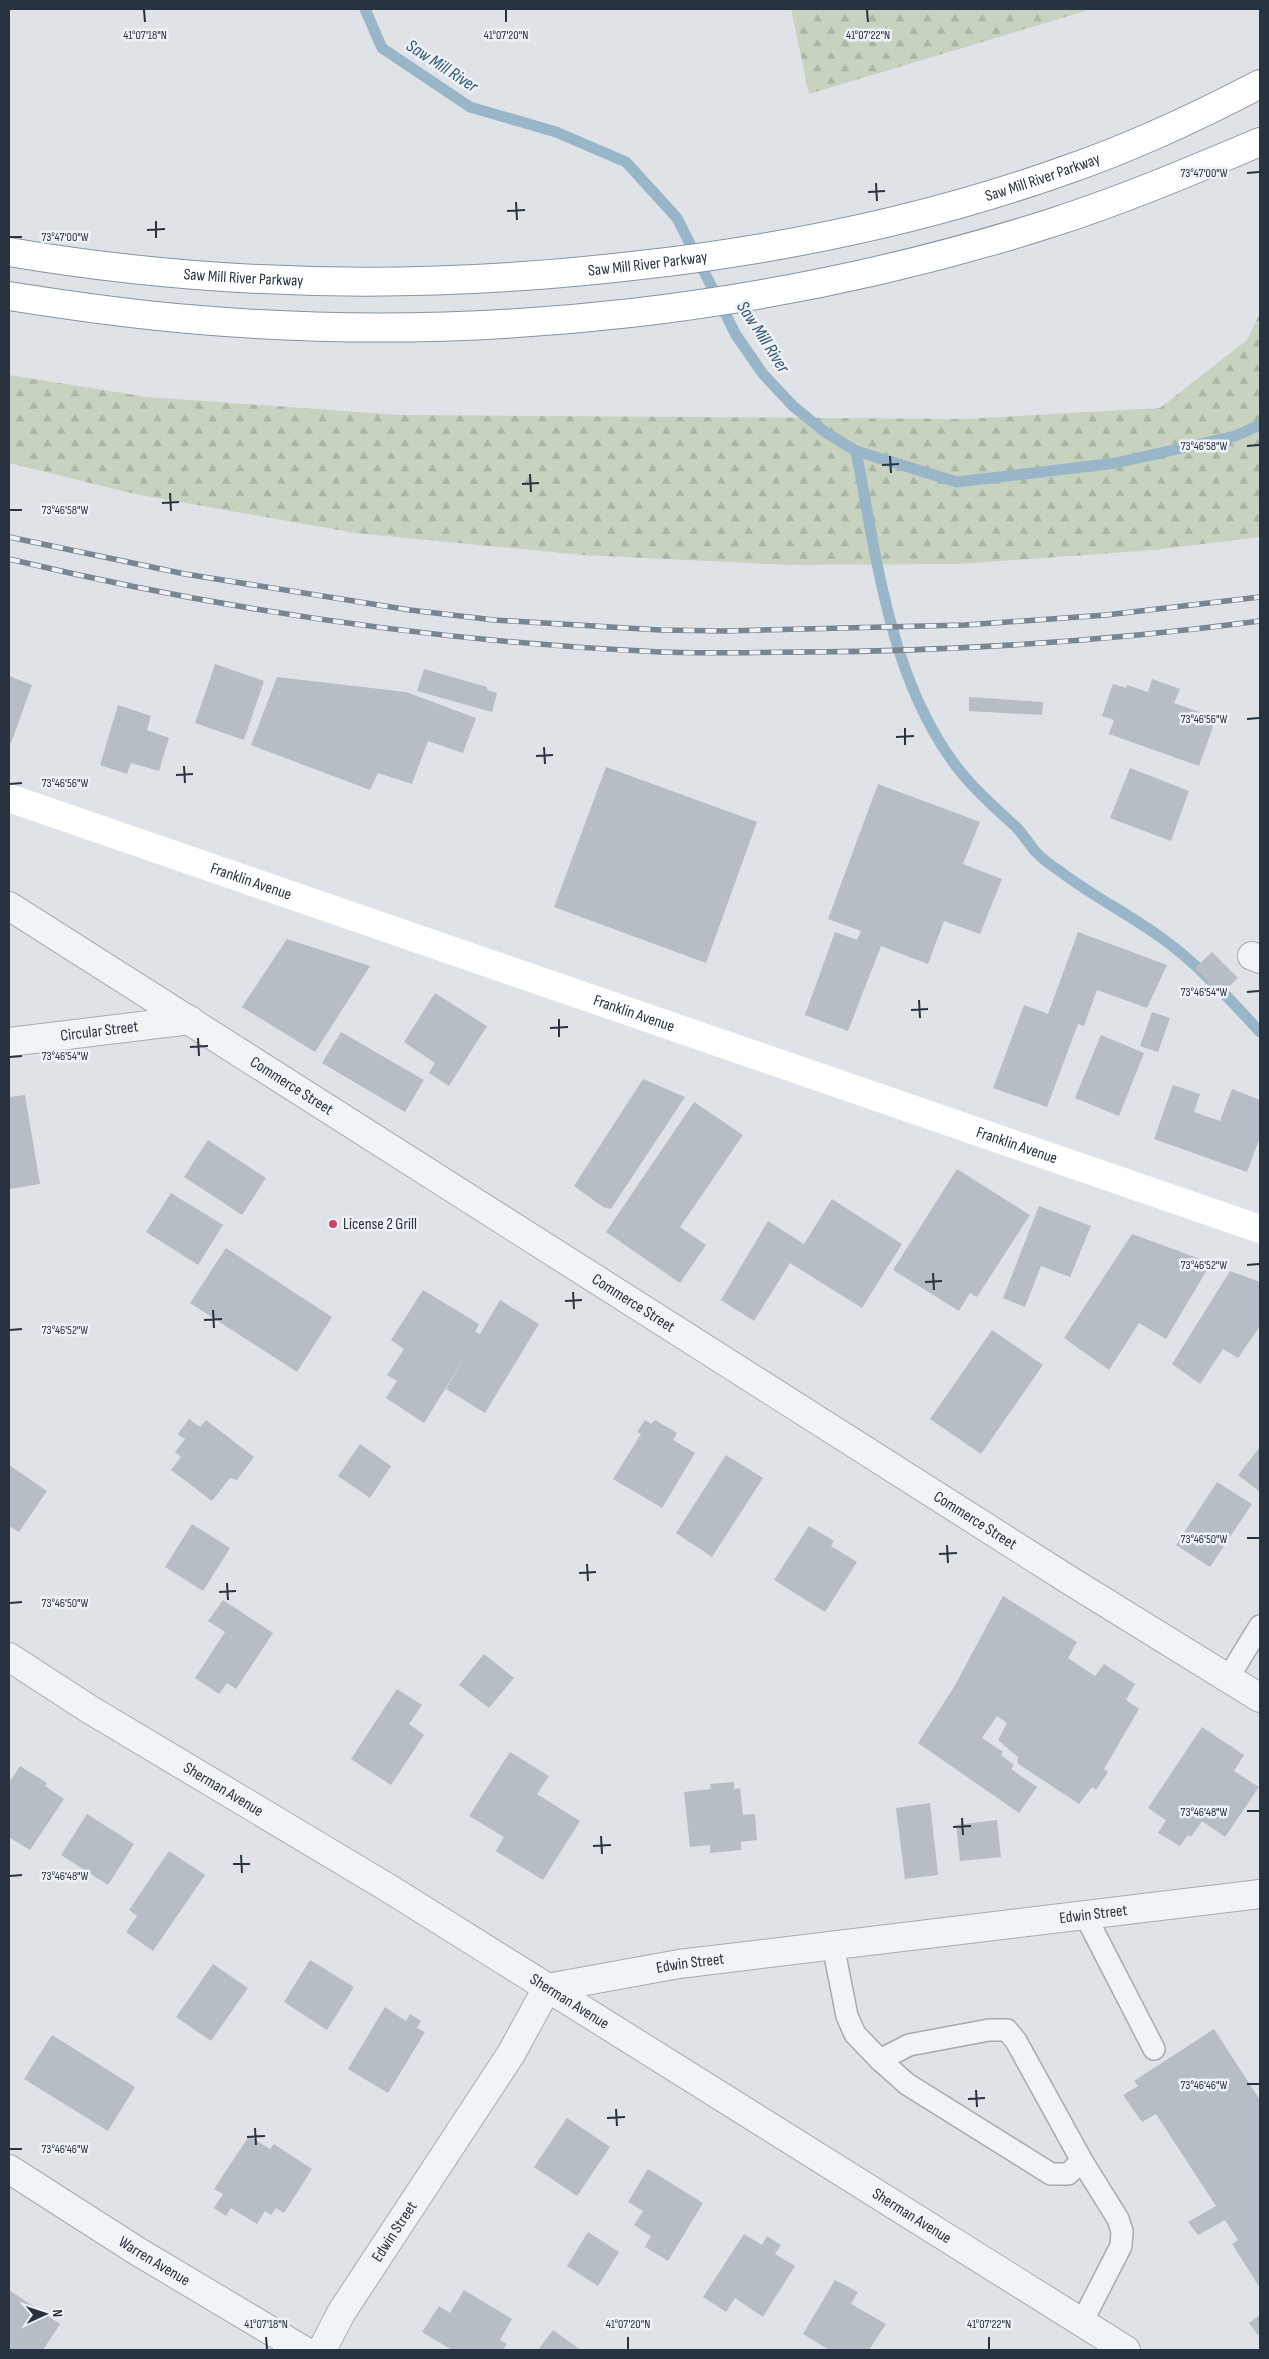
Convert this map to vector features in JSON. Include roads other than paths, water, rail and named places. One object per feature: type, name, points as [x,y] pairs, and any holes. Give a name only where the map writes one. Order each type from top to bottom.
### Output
[{"type":"main road","name":"Saw Mill River Parkway","points":[[9,252],[167,272],[299,281],[440,281],[572,274],[688,260],[859,229],[998,193],[1130,146],[1260,84]]},
{"type":"main road","points":[[9,296],[129,313],[201,320],[345,327],[487,324],[661,309],[843,278],[911,262],[1051,223],[1183,176],[1260,142]]},
{"type":"main road","name":"Franklin Avenue","points":[[9,798],[1260,1228]]},
{"type":"street","name":"Commerce Street","points":[[9,906],[1061,1575],[1260,1698]]},
{"type":"street","name":"Circular Street","points":[[9,1042],[190,1020]]},
{"type":"street","name":"Sherman Avenue","points":[[9,1657],[89,1709],[390,1889],[1126,2350]]},
{"type":"street","name":"Edwin Street","points":[[322,2350],[342,2313],[511,2054],[547,1988],[679,1964],[1260,1894]]},
{"type":"street","name":"Warren Avenue","points":[[9,2170],[303,2350]]},
{"type":"lane","points":[[1228,1678],[1260,1626]]},
{"type":"lane","points":[[1085,1915],[1154,2049]]},
{"type":"lane","points":[[832,1945],[847,2016],[855,2034],[907,2084],[1051,2174],[1068,2174],[1082,2161]]},
{"type":"lane","points":[[880,2060],[909,2045],[988,2030],[1007,2030],[1016,2041],[1082,2161],[1118,2219],[1122,2231],[1121,2246],[1082,2322]]},
{"type":"waterway","name":"Saw Mill River","points":[[365,9],[382,48],[470,107],[556,132],[626,162],[677,218],[736,335],[763,374],[793,406],[825,432],[856,451],[957,482],[1116,463],[1235,436],[1260,425]]},
{"type":"waterway","points":[[856,451],[878,571],[899,650],[913,689],[930,725],[951,759],[973,786],[1016,827],[1041,857],[1184,955],[1211,980],[1260,1032]]},
{"type":"railway","points":[[9,537],[185,574],[410,610],[494,620],[660,630],[725,631],[965,625],[1106,615],[1260,597]]},
{"type":"railway","points":[[9,559],[170,594],[332,621],[496,640],[660,652],[920,650],[1033,644],[1147,634],[1260,621]]},
{"type":"place","name":"License 2 Grill","points":[[333,1224]]}]
